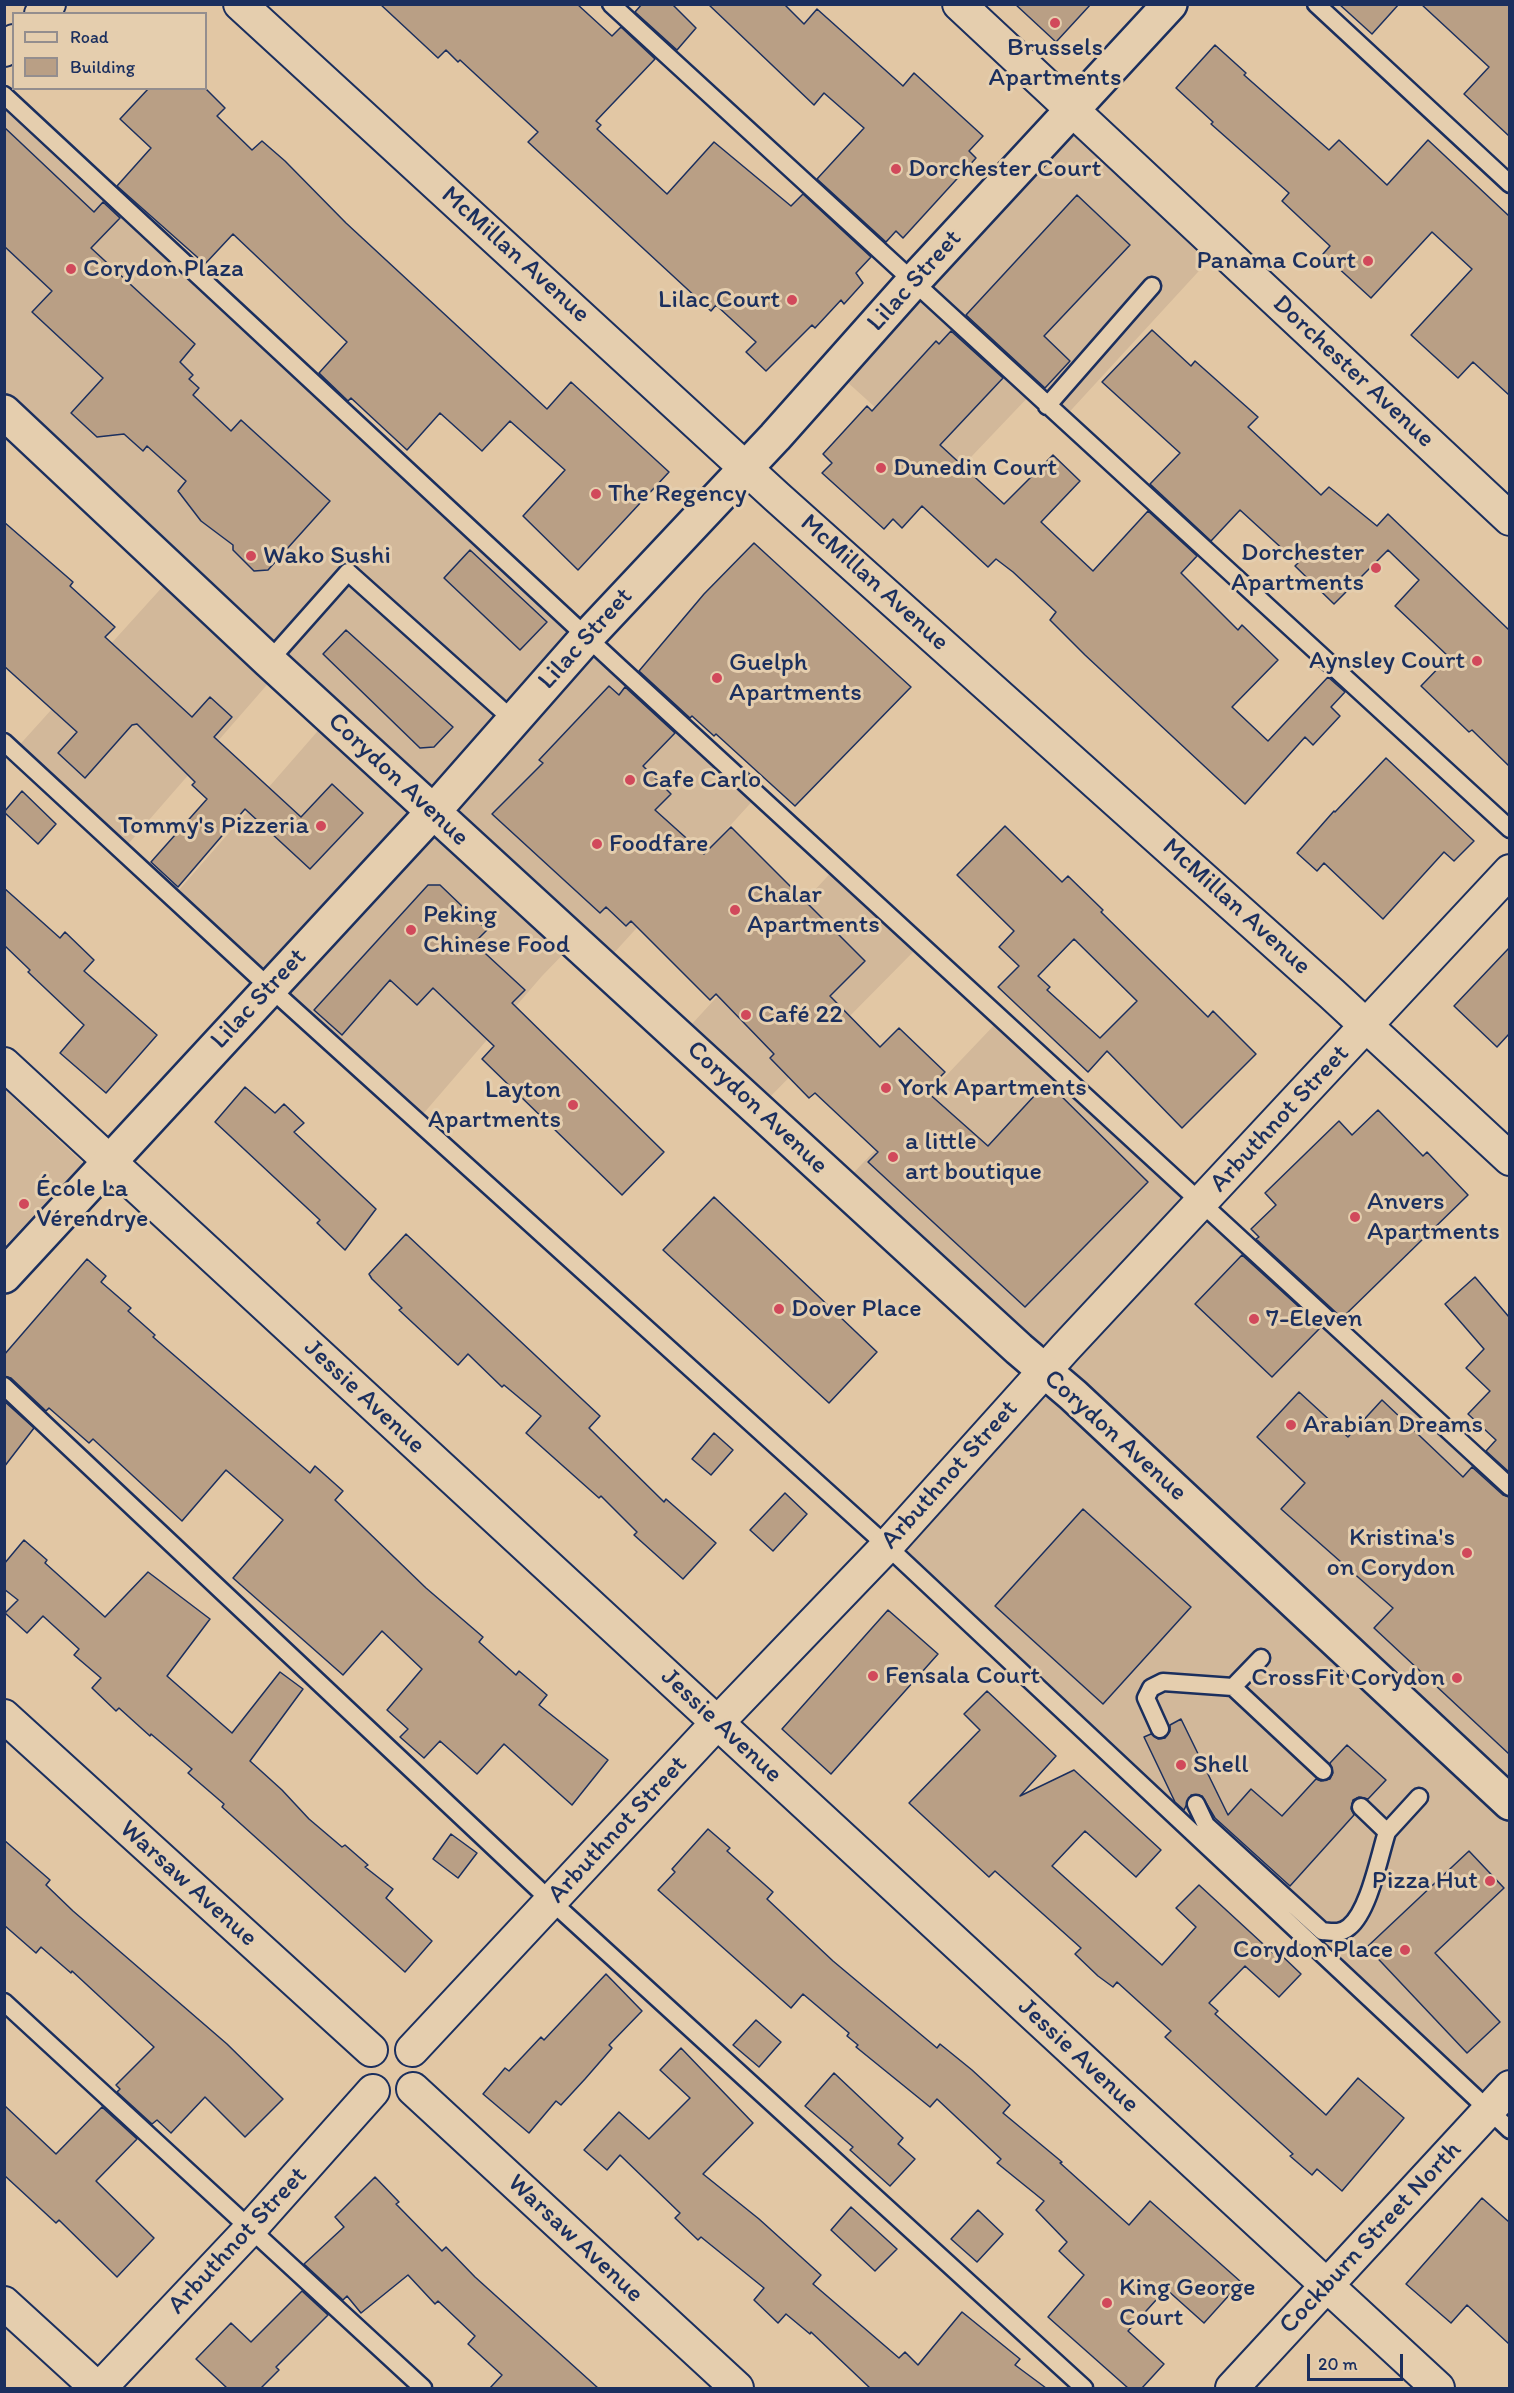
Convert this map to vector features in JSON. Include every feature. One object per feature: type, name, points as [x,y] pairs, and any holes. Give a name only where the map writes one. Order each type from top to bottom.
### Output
[{"type":"main road","name":"Lilac Street","points":[[4,1276],[433,812],[587,637],[745,466],[775,437],[912,283],[1170,4]]},
{"type":"main road","name":"Corydon Avenue","points":[[4,412],[268,660],[1045,1371],[1509,1803]]},
{"type":"street","name":"McMillan Avenue","points":[[240,4],[745,466],[1365,1025],[1509,1159]]},
{"type":"street","name":"Dorchester Avenue","points":[[959,4],[1509,519]]},
{"type":"street","name":"Arbuthnot Street","points":[[412,2050],[717,1723],[887,1546],[1045,1371],[1202,1204],[1365,1025],[1390,1002],[1509,871]]},
{"type":"street","name":"Jessie Avenue","points":[[4,1064],[1438,2388]]},
{"type":"street","name":"Warsaw Avenue","points":[[4,1716],[371,2050]]},
{"type":"street","points":[[387,2042],[405,2044],[412,2050],[417,2057],[420,2074],[413,2089],[406,2095],[389,2098],[373,2091],[364,2076],[364,2067],[371,2050],[387,2042]]},
{"type":"street","name":"Cockburn Street North","points":[[1232,2388],[1326,2286],[1499,2120],[1509,2087]]},
{"type":"street","name":"Warsaw Avenue","points":[[413,2089],[737,2388]]},
{"type":"street","name":"Arbuthnot Street","points":[[99,2388],[251,2228],[373,2091]]},
{"type":"street","points":[[4,2303],[99,2388]]},
{"type":"lane","points":[[611,4],[912,283],[1509,829]]},
{"type":"lane","points":[[1316,4],[1509,184]]},
{"type":"lane","points":[[4,95],[587,637],[1509,1486]]},
{"type":"lane","points":[[1047,406],[1152,286]]},
{"type":"lane","points":[[268,660],[348,572],[513,720]]},
{"type":"lane","points":[[4,742],[270,988],[887,1546],[1499,2120]]},
{"type":"lane","points":[[4,1386],[551,1901],[1084,2388]]},
{"type":"lane","points":[[1233,1687],[1261,1658]]},
{"type":"lane","points":[[1160,1729],[1146,1698],[1151,1688],[1163,1682],[1233,1687],[1323,1771]]},
{"type":"lane","points":[[1196,1804],[1206,1825],[1322,1931],[1337,1933],[1349,1928],[1361,1914],[1387,1832],[1419,1797]]},
{"type":"lane","points":[[1361,1807],[1387,1832]]},
{"type":"lane","points":[[4,2002],[423,2388]]},
{"type":"shaded area","points":[[4,95],[758,795],[602,966],[575,942],[542,976],[417,1121],[172,898],[330,717],[279,671],[122,851],[14,751],[175,573],[5,412]]},
{"type":"shaded area","points":[[1072,110],[1220,248],[1062,420],[1032,393],[952,477],[834,370]]},
{"type":"shaded area","points":[[836,867],[920,945],[758,1109],[680,1037]]},
{"type":"shaded area","points":[[1000,1019],[1509,1487],[1510,2087],[1488,2110],[887,1546],[1038,1383],[841,1186]]},
{"type":"shaded area","name":"École La Vérendrye","points":[[4,1089],[83,1163],[5,1246],[4,1246]]},
{"type":"building","points":[[380,4],[577,4],[612,36],[621,27],[655,59],[596,121],[601,125],[597,129],[667,194],[714,142],[791,206],[803,194],[871,257],[856,273],[863,283],[844,304],[841,300],[815,328],[812,325],[766,371],[746,352],[756,342],[716,305],[711,311],[528,142],[538,132],[460,60],[458,62],[446,50],[438,58]]},
{"type":"building","points":[[642,4],[672,4],[696,28],[677,50],[635,12]]},
{"type":"building","points":[[708,4],[784,4],[804,24],[817,9],[903,86],[914,73],[983,136],[969,151],[976,158],[903,238],[896,231],[886,242],[817,179],[864,128],[824,93],[814,105]]},
{"type":"building","name":"Brussels Apartments","points":[[1015,4],[1091,4],[1056,42]]},
{"type":"building","points":[[1339,4],[1399,4],[1372,34]]},
{"type":"building","points":[[1421,4],[1509,4],[1509,136],[1464,94],[1489,67]]},
{"type":"building","points":[[1215,45],[1246,73],[1244,75],[1329,150],[1339,140],[1387,185],[1428,140],[1509,216],[1509,395],[1473,362],[1458,378],[1411,335],[1472,269],[1432,232],[1371,298],[1323,254],[1330,246],[1282,201],[1289,193],[1211,124],[1213,122],[1176,88]]},
{"type":"building","points":[[147,90],[207,90],[225,108],[217,116],[252,150],[262,141],[285,161],[346,223],[547,409],[571,382],[669,472],[578,570],[523,516],[565,470],[510,421],[482,451],[440,413],[407,450],[351,398],[348,401],[319,373],[347,342],[233,234],[205,264],[117,186],[151,148],[120,119]]},
{"type":"building","points":[[4,127],[94,212],[103,202],[120,218],[91,248],[195,344],[180,362],[193,375],[189,379],[199,388],[193,395],[231,431],[241,420],[330,501],[268,570],[254,571],[233,550],[233,545],[201,521],[178,491],[186,481],[147,446],[143,451],[124,434],[97,437],[71,413],[103,378],[32,312],[52,291],[4,246]]},
{"type":"building","points":[[1077,195],[1130,245],[1044,336],[1070,361],[1045,388],[966,315]]},
{"type":"building","points":[[1152,330],[1191,366],[1195,361],[1258,417],[1248,427],[1321,495],[1329,487],[1377,526],[1388,514],[1509,630],[1509,766],[1421,686],[1449,657],[1395,606],[1419,580],[1388,550],[1334,604],[1295,566],[1298,563],[1240,510],[1211,541],[1150,484],[1180,453],[1102,382]]},
{"type":"building","points":[[951,331],[1003,378],[940,445],[1004,504],[1053,455],[1080,481],[1041,522],[1093,571],[1148,511],[1197,556],[1181,573],[1238,630],[1242,625],[1278,660],[1232,707],[1268,741],[1328,677],[1345,692],[1331,707],[1340,716],[1313,745],[1305,737],[1245,804],[1050,620],[1056,612],[1013,572],[996,559],[988,567],[922,506],[902,528],[893,519],[884,529],[822,473],[832,463],[823,454],[867,406],[872,411],[936,341],[939,344]]},
{"type":"building","points":[[4,522],[73,582],[70,586],[115,627],[105,637],[192,717],[210,697],[232,717],[214,737],[301,817],[332,784],[363,813],[310,869],[245,809],[178,887],[151,862],[207,799],[192,785],[195,782],[137,724],[132,725],[85,778],[58,753],[77,732],[4,666]]},
{"type":"building","name":"Guelph Apartments","points":[[754,543],[911,687],[795,806],[716,734],[714,736],[692,716],[690,718],[639,671],[704,594]]},
{"type":"building","points":[[470,550],[547,622],[520,650],[444,578]]},
{"type":"building","points":[[346,630],[453,727],[434,747],[420,748],[323,654]]},
{"type":"building","points":[[609,686],[619,695],[625,687],[675,733],[643,766],[671,794],[655,810],[704,854],[731,827],[865,961],[830,996],[880,1047],[899,1028],[945,1072],[926,1091],[988,1146],[1047,1082],[1148,1182],[1025,1307],[868,1162],[878,1152],[815,1093],[809,1098],[770,1058],[774,1054],[716,994],[710,1000],[631,921],[626,926],[606,907],[600,913],[492,814],[543,763],[539,760]]},
{"type":"building","points":[[1386,758],[1474,841],[1454,861],[1444,852],[1383,919],[1324,863],[1317,871],[1297,853]]},
{"type":"building","points":[[22,791],[56,824],[38,844],[4,812]]},
{"type":"building","points":[[1005,826],[1062,882],[1068,876],[1103,910],[1101,912],[1208,1017],[1213,1011],[1256,1054],[1182,1128],[1107,1051],[1088,1072],[998,987],[1019,966],[999,947],[1014,931],[957,875]],"holes":[[[1074,939],[1137,1001],[1100,1038],[1047,990],[1050,987],[1038,976]]]},
{"type":"building","points":[[428,885],[440,885],[487,930],[474,943],[525,990],[512,1003],[664,1152],[622,1195],[482,1059],[494,1046],[433,988],[417,1005],[390,980],[342,1035],[314,1010]]},
{"type":"building","points":[[4,888],[60,938],[65,932],[94,960],[84,971],[157,1035],[106,1093],[60,1053],[84,1025],[28,972],[30,970],[4,945]]},
{"type":"building","points":[[1509,948],[1509,1034],[1497,1047],[1454,1006]]},
{"type":"building","points":[[245,1087],[275,1113],[284,1104],[304,1123],[294,1132],[376,1209],[345,1250],[317,1223],[320,1220],[215,1122]]},
{"type":"building","name":"Anvers Apartments","points":[[1378,1110],[1423,1156],[1427,1152],[1468,1195],[1342,1318],[1256,1239],[1259,1237],[1251,1229],[1276,1205],[1265,1193],[1339,1121],[1352,1135]]},
{"type":"building","name":"Dover Place","points":[[714,1197],[877,1352],[829,1403],[663,1250]]},
{"type":"building","points":[[406,1234],[600,1416],[589,1428],[664,1502],[666,1499],[716,1543],[683,1579],[634,1535],[637,1532],[601,1496],[599,1498],[526,1433],[541,1416],[504,1385],[502,1387],[468,1354],[458,1365],[399,1310],[402,1308],[372,1279],[369,1274]]},
{"type":"building","name":"7-Eleven","points":[[1242,1255],[1321,1327],[1272,1377],[1195,1304]]},
{"type":"building","points":[[87,1259],[106,1276],[101,1282],[131,1308],[128,1311],[155,1335],[153,1337],[310,1473],[315,1466],[343,1491],[335,1500],[426,1588],[483,1637],[479,1642],[516,1675],[519,1671],[547,1695],[539,1705],[608,1760],[572,1805],[504,1744],[477,1774],[440,1741],[424,1758],[400,1737],[408,1729],[387,1710],[422,1669],[382,1631],[343,1675],[233,1578],[283,1520],[226,1470],[182,1521],[93,1439],[89,1443],[49,1408],[46,1411],[11,1378],[4,1376],[4,1355]]},
{"type":"building","points":[[1475,1277],[1509,1317],[1509,1472],[1486,1451],[1496,1440],[1468,1414],[1490,1391],[1466,1368],[1484,1349],[1445,1304]]},
{"type":"building","points":[[1299,1392],[1348,1437],[1382,1400],[1463,1477],[1472,1467],[1503,1495],[1509,1497],[1509,1754],[1374,1628],[1393,1608],[1281,1509],[1305,1483],[1257,1437]]},
{"type":"building","points":[[4,1401],[34,1428],[4,1467]]},
{"type":"building","points":[[714,1433],[733,1450],[711,1475],[692,1459]]},
{"type":"building","points":[[785,1493],[807,1514],[773,1551],[750,1530]]},
{"type":"building","points":[[1083,1509],[1191,1607],[1103,1704],[995,1606]]},
{"type":"building","points":[[24,1540],[47,1560],[45,1563],[105,1617],[148,1572],[210,1619],[167,1676],[232,1733],[280,1672],[303,1689],[250,1761],[309,1819],[342,1847],[345,1845],[368,1865],[365,1867],[393,1889],[386,1898],[432,1941],[405,1972],[222,1807],[224,1804],[188,1773],[192,1769],[119,1708],[116,1711],[92,1688],[101,1678],[74,1655],[79,1649],[43,1616],[27,1633],[5,1613],[18,1600],[4,1589],[4,1564]]},
{"type":"building","name":"Fensala Court","points":[[888,1610],[938,1654],[831,1774],[782,1729]]},
{"type":"building","points":[[987,1691],[1056,1756],[1020,1796],[1074,1770],[1161,1850],[1136,1877],[1085,1831],[1052,1866],[1162,1965],[1196,1927],[1176,1908],[1199,1885],[1275,1955],[1278,1952],[1301,1974],[1279,1997],[1245,1966],[1209,2003],[1218,2011],[1215,2014],[1326,2115],[1358,2078],[1404,2118],[1342,2191],[1317,2169],[1312,2175],[1290,2156],[1293,2154],[1165,2037],[1171,2031],[1117,1982],[1113,1987],[1098,1976],[1075,1954],[1081,1948],[995,1871],[989,1877],[909,1803],[980,1730],[964,1714]]},
{"type":"building","points":[[1181,1719],[1228,1815],[1251,1789],[1282,1816],[1316,1779],[1321,1781],[1330,1779],[1333,1773],[1330,1763],[1347,1745],[1386,1780],[1368,1799],[1359,1797],[1353,1800],[1351,1809],[1354,1815],[1290,1886],[1215,1818],[1202,1796],[1191,1795],[1184,1810],[1175,1802],[1144,1737],[1151,1734],[1158,1739],[1165,1738],[1170,1731],[1170,1725]]},
{"type":"building","points":[[708,1829],[730,1848],[727,1851],[773,1892],[767,1899],[833,1961],[937,2048],[940,2044],[972,2070],[1010,2105],[1003,2113],[1062,2162],[1060,2163],[1129,2225],[1150,2201],[1241,2282],[1204,2323],[1166,2289],[1128,2331],[1164,2364],[1142,2388],[1128,2388],[1048,2317],[1084,2275],[1059,2251],[1067,2242],[1036,2210],[1044,2201],[997,2163],[1001,2159],[937,2099],[930,2107],[856,2047],[858,2045],[847,2036],[849,2033],[803,1994],[791,2008],[658,1890],[675,1872],[672,1869]]},
{"type":"building","points":[[451,1834],[477,1853],[458,1878],[433,1859]]},
{"type":"building","points":[[4,1840],[50,1880],[46,1885],[73,1911],[227,2044],[283,2099],[245,2137],[205,2097],[171,2133],[157,2120],[152,2124],[117,2092],[120,2089],[116,2085],[154,2047],[72,1971],[71,1973],[41,1947],[36,1953],[4,1925]]},
{"type":"building","name":"Corydon Place","points":[[1469,1851],[1504,1888],[1435,1953],[1500,2022],[1467,2053],[1367,1947]]},
{"type":"building","points":[[606,1974],[642,2011],[609,2045],[612,2048],[561,2105],[556,2101],[529,2133],[483,2094],[505,2068],[509,2071],[541,2037],[544,2040]]},
{"type":"building","points":[[756,2020],[781,2042],[759,2067],[733,2045]]},
{"type":"building","points":[[681,2048],[753,2123],[703,2174],[759,2219],[821,2275],[813,2284],[899,2358],[905,2352],[918,2365],[962,2312],[1020,2359],[1015,2365],[1046,2388],[870,2388],[811,2332],[810,2334],[786,2314],[778,2323],[754,2300],[764,2288],[701,2237],[698,2240],[675,2218],[680,2213],[620,2155],[607,2170],[584,2150],[619,2112],[649,2139],[690,2098],[660,2070]]},
{"type":"building","points":[[834,2073],[903,2138],[898,2144],[915,2159],[890,2186],[850,2150],[853,2147],[805,2106]]},
{"type":"building","points":[[4,2105],[56,2154],[102,2107],[137,2139],[96,2181],[154,2238],[117,2277],[59,2220],[56,2223],[4,2175]]},
{"type":"building","points":[[375,2177],[399,2202],[396,2204],[442,2251],[446,2247],[475,2277],[598,2388],[490,2388],[502,2375],[468,2344],[475,2336],[438,2301],[435,2304],[408,2275],[361,2313],[347,2296],[343,2300],[304,2264],[344,2227],[335,2217]]},
{"type":"building","points":[[1482,2198],[1509,2222],[1509,2344],[1467,2305],[1451,2323],[1406,2284]]},
{"type":"building","points":[[851,2207],[897,2249],[875,2271],[831,2230]]},
{"type":"building","points":[[978,2210],[1003,2234],[977,2262],[951,2239]]},
{"type":"building","points":[[302,2291],[328,2315],[276,2367],[279,2370],[261,2388],[227,2388],[196,2359],[231,2323],[251,2342]]},
{"type":"place","name":"Brussels Apartments","points":[[1055,23]]},
{"type":"place","name":"Dorchester Court","points":[[896,169]]},
{"type":"place","name":"Panama Court","points":[[1368,261]]},
{"type":"place","name":"Corydon Plaza","points":[[71,269]]},
{"type":"place","name":"Lilac Court","points":[[792,300]]},
{"type":"place","name":"Dunedin Court","points":[[881,468]]},
{"type":"place","name":"The Regency","points":[[596,494]]},
{"type":"place","name":"Wako Sushi","points":[[251,556]]},
{"type":"place","name":"Dorchester Apartments","points":[[1376,568]]},
{"type":"place","name":"Aynsley Court","points":[[1477,661]]},
{"type":"place","name":"Guelph Apartments","points":[[717,678]]},
{"type":"place","name":"Cafe Carlo","points":[[630,780]]},
{"type":"place","name":"Tommy's Pizzeria","points":[[321,826]]},
{"type":"place","name":"Foodfare","points":[[597,844]]},
{"type":"place","name":"Chalar Apartments","points":[[735,910]]},
{"type":"place","name":"Peking Chinese Food","points":[[411,930]]},
{"type":"place","name":"Café 22","points":[[746,1015]]},
{"type":"place","name":"York Apartments","points":[[886,1088]]},
{"type":"place","name":"Layton Apartments","points":[[573,1105]]},
{"type":"place","name":"a little art boutique","points":[[893,1157]]},
{"type":"place","name":"École La Vérendrye","points":[[24,1204]]},
{"type":"place","name":"Anvers Apartments","points":[[1355,1217]]},
{"type":"place","name":"Dover Place","points":[[779,1309]]},
{"type":"place","name":"7-Eleven","points":[[1254,1319]]},
{"type":"place","name":"Arabian Dreams","points":[[1291,1425]]},
{"type":"place","name":"Kristina's on Corydon","points":[[1467,1553]]},
{"type":"place","name":"Fensala Court","points":[[873,1676]]},
{"type":"place","name":"CrossFit Corydon","points":[[1457,1678]]},
{"type":"place","name":"Shell","points":[[1181,1765]]},
{"type":"place","name":"Pizza Hut","points":[[1490,1881]]},
{"type":"place","name":"Corydon Place","points":[[1405,1950]]},
{"type":"place","name":"King George Court","points":[[1107,2303]]}]
